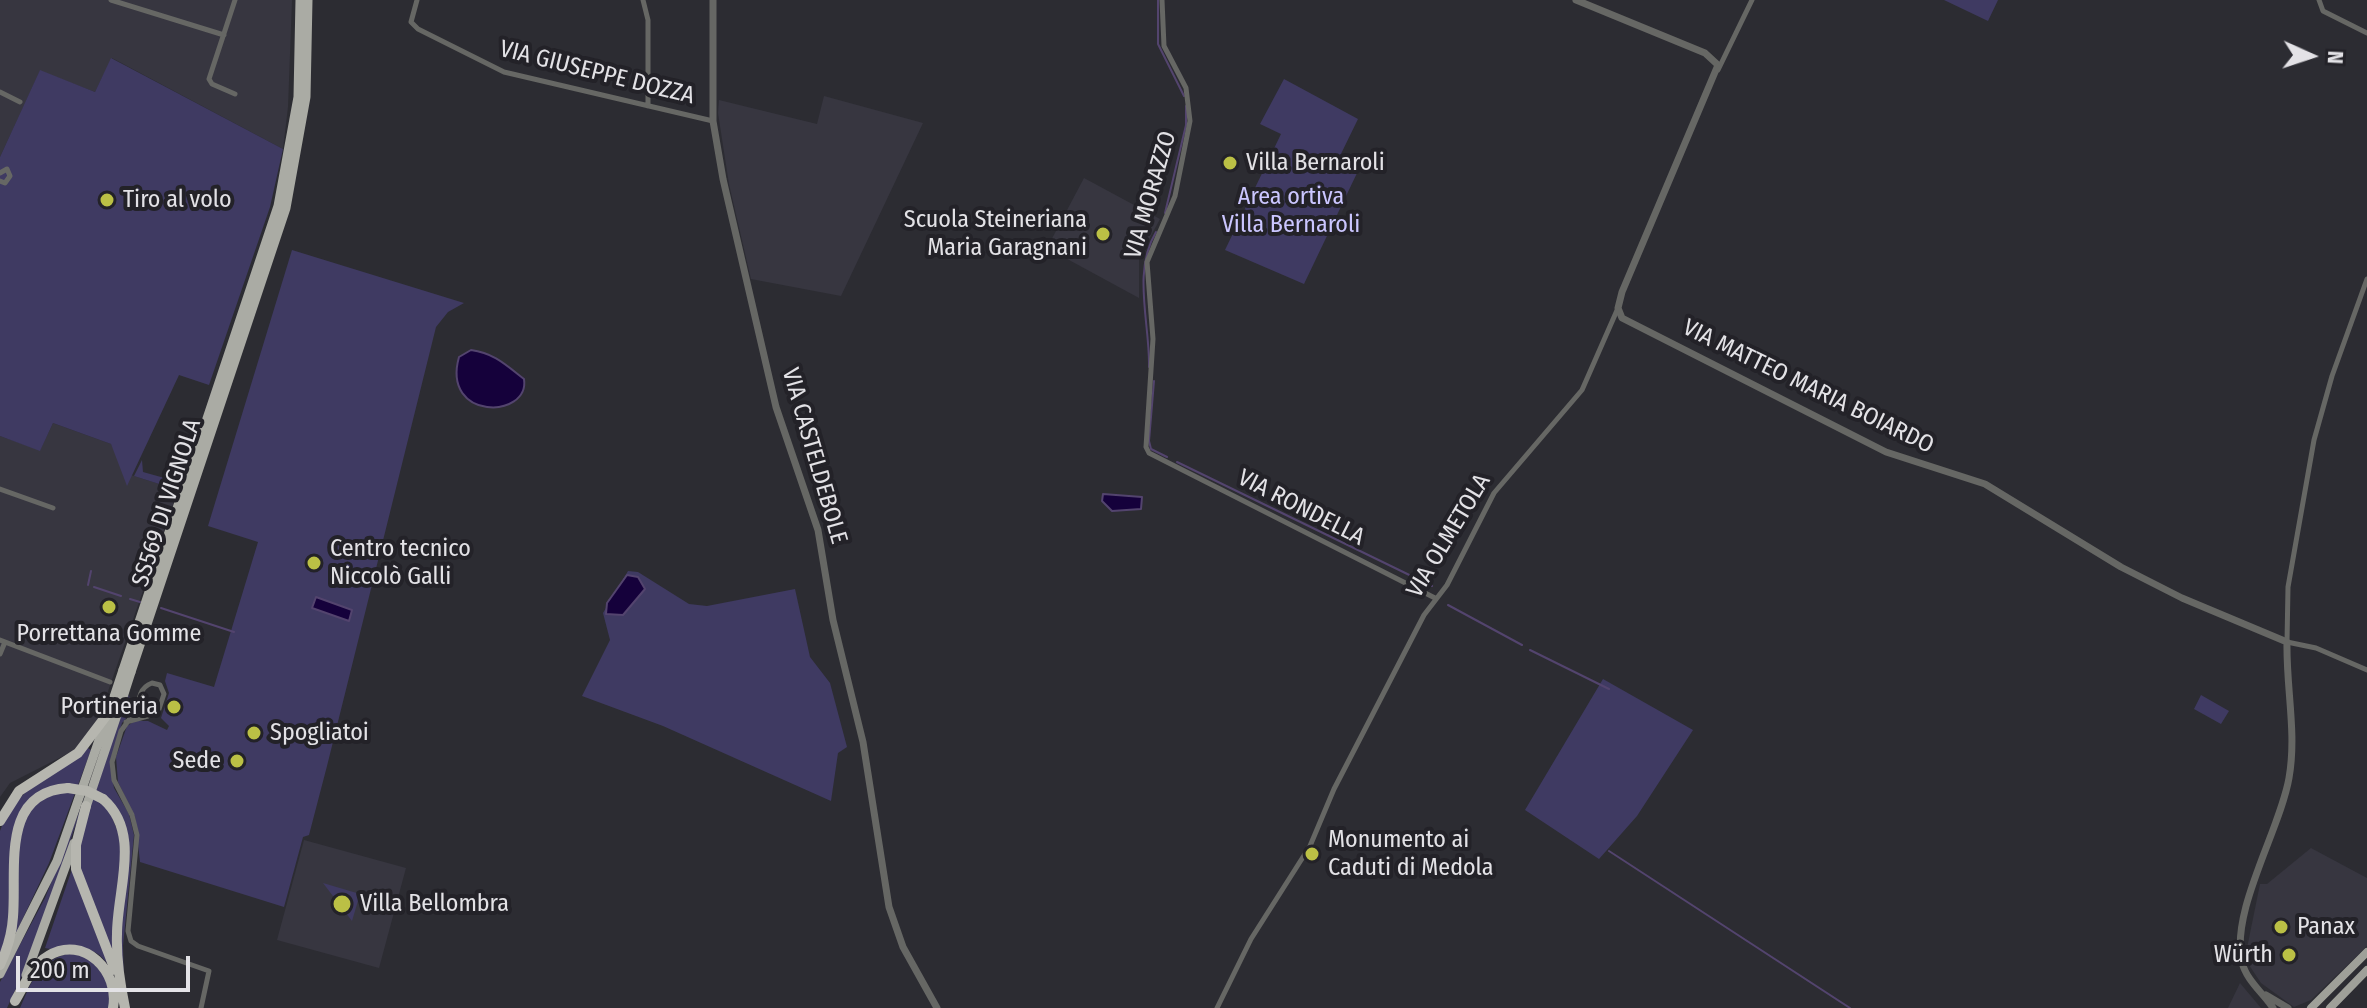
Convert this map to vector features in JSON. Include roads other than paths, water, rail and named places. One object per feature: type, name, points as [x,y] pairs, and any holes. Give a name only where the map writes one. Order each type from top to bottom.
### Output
[{"type":"highway","name":"SS569 DI VIGNOLA","points":[[14,1005],[86,806],[278,206],[298,97],[300,0]]},
{"type":"highway","name":"SS569 DI VIGNOLA","points":[[127,671],[286,208],[306,97],[308,0]]},
{"type":"highway","name":"SS569 DI VIGNOLA","points":[[0,974],[57,861],[109,712],[118,699]]},
{"type":"highway","points":[[0,821],[19,791],[74,756],[109,712]]},
{"type":"highway","points":[[0,965],[12,928],[16,824],[36,799],[68,788],[87,791],[103,799],[119,819],[125,838],[117,933],[125,1008]]},
{"type":"highway","points":[[86,806],[76,845],[76,869],[123,995]]},
{"type":"highway","points":[[14,1005],[43,959],[71,950],[88,954],[107,970],[114,991],[113,1008]]},
{"type":"main road","points":[[2311,1008],[2367,952]]},
{"type":"main road","points":[[2330,1008],[2367,970]]},
{"type":"street","points":[[111,0],[224,35]]},
{"type":"street","points":[[235,0],[209,79],[212,84],[235,94]]},
{"type":"street","name":"VIA GIUSEPPE DOZZA","points":[[417,0],[411,22],[492,67],[713,121]]},
{"type":"street","points":[[643,0],[648,20],[648,106]]},
{"type":"street","name":"VIA CASTELDEBOLE","points":[[713,0],[713,121],[773,394],[818,530],[833,620],[863,742],[889,907],[903,947],[937,1008]]},
{"type":"street","name":"VIA MORAZZO","points":[[1149,453],[1146,425],[1153,339],[1147,262],[1171,209],[1190,121],[1186,88],[1164,46],[1162,0]]},
{"type":"street","points":[[1576,0],[1705,53],[1716,61],[1718,71]]},
{"type":"street","name":"VIA OLMETOLA","points":[[1217,1008],[1251,939],[1310,846],[1334,789],[1435,598],[1447,585],[1494,493],[1582,390],[1618,308],[1632,266],[1752,0]]},
{"type":"street","points":[[2319,0],[2323,11],[2367,33]]},
{"type":"street","points":[[0,92],[20,102]]},
{"type":"street","points":[[0,173],[7,169],[10,176],[5,183],[0,181]]},
{"type":"street","points":[[2273,1008],[2247,974],[2241,952],[2250,897],[2290,777],[2293,732],[2287,642],[2288,587],[2311,452],[2332,376],[2367,279]]},
{"type":"street","name":"VIA MATTEO MARIA BOIARDO","points":[[1618,308],[1622,318],[1638,329],[1764,387],[1886,452],[1985,484],[2121,567],[2182,598],[2287,642]]},
{"type":"street","name":"VIA RONDELLA","points":[[1149,453],[1435,598]]},
{"type":"street","points":[[0,489],[53,508]]},
{"type":"street","points":[[0,654],[2,641],[110,682]]},
{"type":"street","points":[[2287,642],[2316,648],[2367,670]]},
{"type":"street","points":[[126,722],[158,712],[163,689],[152,683],[141,693],[139,706],[126,722],[112,762],[114,780],[132,815],[137,835],[128,931],[131,941],[138,946],[209,971],[201,1008]]},
{"type":"street","points":[[130,689],[141,693]]},
{"type":"street","points":[[139,706],[148,716]]},
{"type":"street","points":[[2262,993],[2288,1008]]},
{"type":"waterway","points":[[1158,0],[1158,44],[1184,96]]},
{"type":"waterway","points":[[1165,213],[1186,125],[1186,106]]},
{"type":"waterway","points":[[1149,367],[1144,281],[1149,247],[1156,232]]},
{"type":"waterway","points":[[1154,381],[1149,441],[1151,449],[1167,457]]},
{"type":"waterway","points":[[1177,462],[1432,586]]},
{"type":"waterway","points":[[88,585],[91,571]]},
{"type":"waterway","points":[[94,587],[121,596]]},
{"type":"waterway","points":[[130,599],[140,602]]},
{"type":"waterway","points":[[1448,605],[1522,645]]},
{"type":"waterway","points":[[161,608],[234,632]]},
{"type":"waterway","points":[[1530,650],[1609,689]]},
{"type":"waterway","points":[[1609,851],[1850,1008]]},
{"type":"place","name":"Villa Bernaroli","points":[[1230,163]]},
{"type":"place","name":"Tiro al volo","points":[[107,200]]},
{"type":"place","name":"Scuola Steineriana Maria Garagnani","points":[[1103,234]]},
{"type":"place","name":"Centro tecnico Niccolò Galli","points":[[314,563]]},
{"type":"place","name":"Porrettana Gomme","points":[[109,607]]},
{"type":"place","name":"Portineria","points":[[174,707]]},
{"type":"place","name":"Spogliatoi","points":[[254,733]]},
{"type":"place","name":"Sede","points":[[237,761]]},
{"type":"place","name":"Monumento ai Caduti di Medola","points":[[1312,854]]},
{"type":"place","name":"Villa Bellombra","points":[[342,904]]},
{"type":"place","name":"Panax","points":[[2281,927]]},
{"type":"place","name":"Würth","points":[[2289,955]]},
{"type":"park label","name":"Area ortiva Villa Bernaroli","points":[[1291,211]]}]
